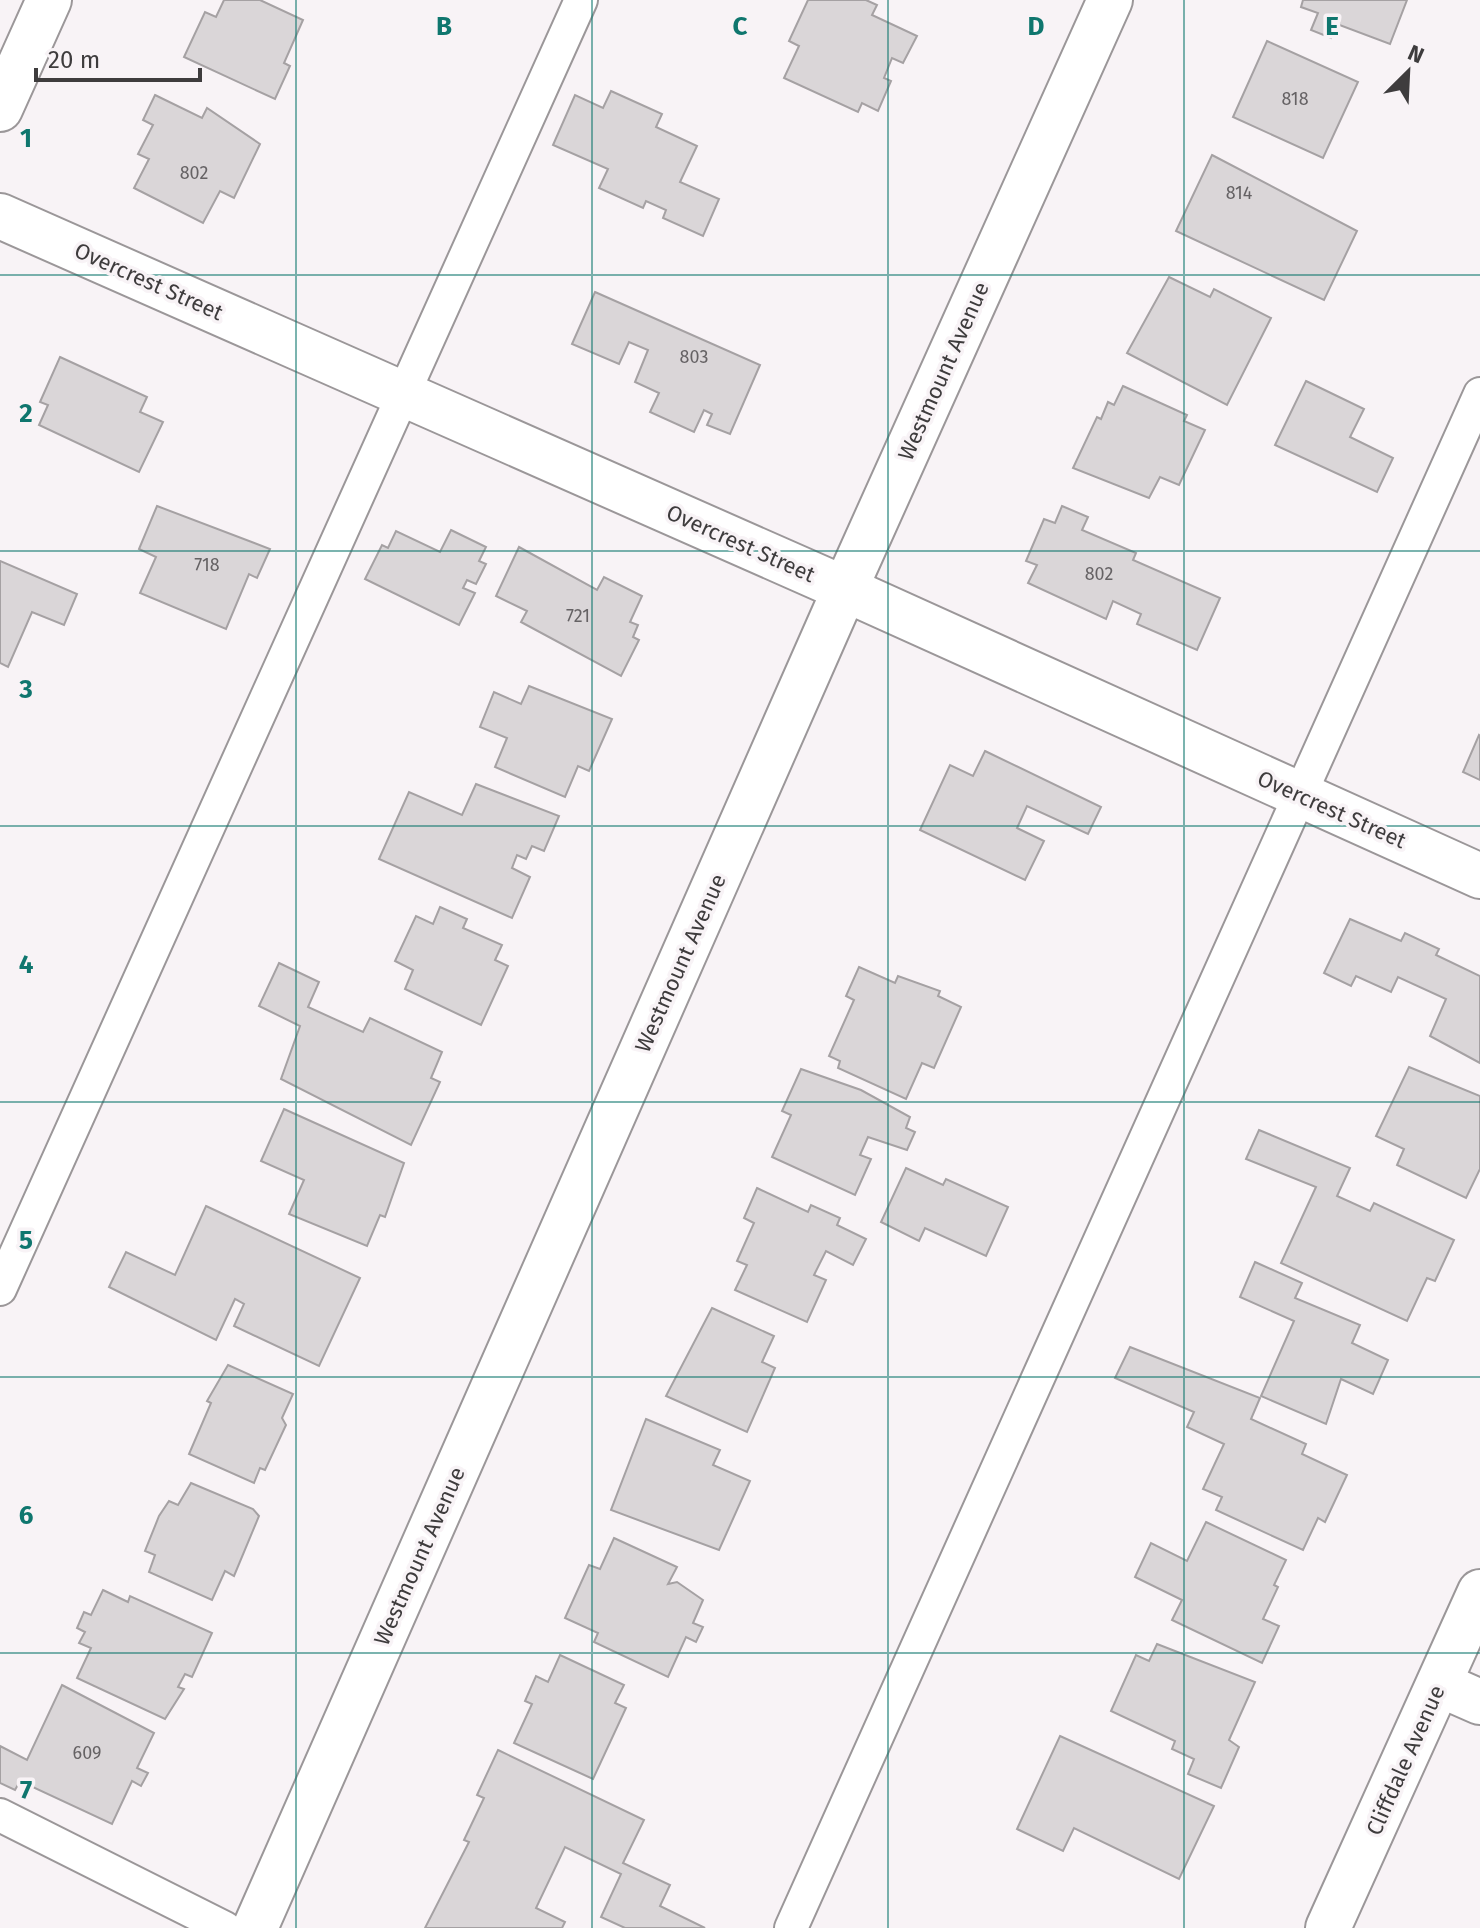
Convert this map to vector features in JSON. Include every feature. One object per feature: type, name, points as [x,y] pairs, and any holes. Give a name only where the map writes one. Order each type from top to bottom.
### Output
[{"type":"street","points":[[0,109],[49,0]]},
{"type":"street","name":"Westmount Avenue","points":[[255,1928],[845,589],[1110,0]]},
{"type":"street","name":"Overcrest Street","points":[[0,216],[845,589],[1480,876]]},
{"type":"street","name":"Cliffdale Avenue","points":[[1328,1928],[1480,1592]]},
{"type":"street","points":[[1439,1684],[1480,1702]]},
{"type":"lane","points":[[0,1289],[581,0]]},
{"type":"lane","points":[[791,1928],[1480,394]]},
{"type":"lane","points":[[0,1815],[225,1928]]},
{"type":"building","points":[[224,0],[260,0],[303,20],[284,63],[290,66],[275,99],[184,57],[205,12],[216,17]]},
{"type":"building","points":[[808,0],[866,0],[877,5],[872,15],[917,36],[903,63],[892,58],[884,78],[891,81],[878,111],[862,103],[858,112],[784,78],[799,46],[789,41]]},
{"type":"building","points":[[1303,0],[1407,0],[1390,44],[1337,24],[1331,38],[1311,30],[1318,13],[1301,7]]},
{"type":"building","points":[[1267,41],[1358,82],[1323,158],[1233,117]]},
{"type":"building","points":[[611,91],[662,114],[656,127],[697,146],[680,182],[719,199],[703,236],[663,218],[666,210],[646,201],[643,208],[599,188],[608,169],[553,145],[575,95],[603,108]]},
{"type":"building","points":[[155,95],[202,118],[207,108],[260,144],[234,198],[220,191],[203,223],[134,188],[149,159],[138,154],[153,125],[143,120]]},
{"type":"building","points":[[1212,155],[1357,231],[1324,300],[1176,231]]},
{"type":"building","points":[[1169,277],[1210,297],[1214,289],[1271,318],[1227,405],[1127,353]]},
{"type":"building","points":[[595,292],[760,365],[730,434],[707,425],[712,414],[704,410],[694,432],[650,412],[659,393],[635,382],[648,350],[629,342],[619,364],[572,344]]},
{"type":"building","points":[[60,357],[147,397],[140,412],[163,422],[139,472],[39,425],[48,405],[40,402]]},
{"type":"building","points":[[1306,381],[1364,409],[1350,437],[1393,458],[1377,492],[1275,445]]},
{"type":"building","points":[[1123,386],[1187,415],[1184,421],[1205,430],[1179,485],[1160,477],[1149,498],[1073,468],[1097,417],[1101,419],[1108,402],[1114,405]]},
{"type":"building","points":[[157,506],[270,549],[257,578],[249,574],[226,629],[140,593],[156,557],[139,549]]},
{"type":"building","points":[[1062,506],[1088,517],[1082,530],[1136,553],[1133,560],[1220,598],[1197,650],[1137,624],[1141,614],[1113,601],[1106,619],[1028,583],[1037,565],[1026,561],[1044,519],[1055,523]]},
{"type":"building","points":[[451,530],[486,547],[479,561],[486,564],[476,584],[467,580],[463,588],[475,593],[459,625],[365,579],[382,545],[388,548],[396,531],[440,552]]},
{"type":"building","points":[[519,547],[597,590],[604,577],[642,596],[630,622],[638,625],[633,637],[639,640],[621,676],[521,622],[527,611],[496,596]]},
{"type":"building","points":[[0,561],[77,594],[64,625],[32,612],[8,667],[0,663]]},
{"type":"building","points":[[529,686],[612,719],[589,771],[578,766],[565,797],[495,767],[507,738],[480,727],[494,692],[521,704]]},
{"type":"building","points":[[1480,736],[1480,780],[1463,772]]},
{"type":"building","points":[[985,751],[1101,807],[1088,834],[1027,806],[1017,828],[1044,841],[1025,880],[920,830],[950,765],[973,776]]},
{"type":"building","points":[[476,784],[559,816],[544,851],[532,846],[526,859],[517,855],[512,868],[530,877],[512,918],[379,859],[409,792],[462,815]]},
{"type":"building","points":[[440,907],[467,919],[463,928],[502,945],[495,960],[508,966],[481,1025],[405,989],[413,970],[395,961],[416,916],[433,924]]},
{"type":"building","points":[[1350,919],[1401,941],[1405,933],[1439,949],[1436,955],[1480,976],[1480,1063],[1430,1036],[1446,999],[1398,977],[1391,992],[1356,976],[1351,986],[1324,973]]},
{"type":"building","points":[[279,963],[319,982],[308,1007],[363,1032],[370,1018],[442,1052],[431,1078],[440,1082],[411,1145],[281,1079],[300,1026],[259,1006]]},
{"type":"building","points":[[859,967],[895,983],[898,976],[940,991],[938,996],[961,1007],[934,1068],[922,1063],[906,1099],[838,1068],[840,1061],[829,1056],[854,1000],[846,996]]},
{"type":"building","points":[[1409,1067],[1480,1096],[1480,1169],[1466,1198],[1397,1165],[1404,1149],[1376,1136]]},
{"type":"building","points":[[801,1069],[861,1090],[910,1117],[906,1128],[915,1132],[907,1150],[868,1137],[860,1155],[871,1159],[855,1195],[772,1157],[791,1115],[782,1111]]},
{"type":"building","points":[[284,1109],[404,1163],[385,1217],[380,1215],[367,1246],[289,1214],[304,1180],[261,1161]]},
{"type":"building","points":[[1259,1130],[1350,1168],[1337,1196],[1370,1211],[1374,1203],[1454,1240],[1435,1281],[1427,1278],[1407,1321],[1281,1263],[1316,1187],[1246,1159]]},
{"type":"building","points":[[906,1168],[943,1185],[946,1179],[1008,1207],[986,1256],[925,1228],[919,1241],[881,1222]]},
{"type":"building","points":[[757,1188],[808,1212],[811,1205],[840,1218],[837,1225],[866,1239],[853,1265],[826,1251],[814,1275],[826,1280],[807,1322],[735,1290],[747,1265],[737,1261],[754,1223],[744,1218]]},
{"type":"building","points":[[206,1206],[360,1278],[319,1366],[234,1326],[244,1304],[235,1299],[216,1340],[109,1287],[126,1252],[175,1275]]},
{"type":"building","points":[[1255,1262],[1302,1283],[1295,1298],[1360,1325],[1352,1343],[1388,1360],[1373,1394],[1341,1379],[1326,1424],[1261,1396],[1294,1321],[1240,1297]]},
{"type":"building","points":[[712,1308],[774,1336],[762,1362],[775,1368],[747,1432],[666,1396]]},
{"type":"building","points":[[1130,1347],[1260,1398],[1251,1419],[1306,1444],[1302,1454],[1347,1475],[1325,1522],[1318,1518],[1303,1550],[1216,1510],[1222,1497],[1203,1489],[1224,1444],[1187,1427],[1194,1412],[1115,1378]]},
{"type":"building","points":[[228,1365],[293,1394],[282,1418],[286,1425],[265,1470],[260,1468],[254,1483],[189,1454],[211,1403],[207,1401]]},
{"type":"building","points":[[646,1419],[720,1450],[713,1465],[750,1481],[719,1550],[611,1510]]},
{"type":"building","points":[[191,1483],[253,1509],[259,1516],[234,1576],[225,1571],[212,1600],[149,1572],[155,1555],[145,1551],[159,1516],[169,1501],[178,1505]]},
{"type":"building","points":[[1206,1522],[1286,1560],[1263,1619],[1279,1626],[1262,1663],[1172,1620],[1182,1600],[1135,1577],[1151,1543],[1187,1561]]},
{"type":"building","points":[[614,1538],[677,1567],[668,1584],[677,1582],[703,1600],[693,1623],[703,1627],[696,1642],[686,1637],[668,1677],[594,1642],[598,1633],[565,1618],[589,1565],[600,1569]]},
{"type":"building","points":[[103,1590],[128,1602],[130,1596],[212,1633],[192,1677],[185,1674],[178,1687],[184,1689],[165,1719],[77,1678],[91,1648],[79,1643],[85,1632],[77,1628],[84,1612],[91,1615]]},
{"type":"building","points":[[1157,1644],[1255,1682],[1229,1740],[1239,1747],[1221,1788],[1188,1774],[1194,1759],[1172,1749],[1175,1741],[1111,1711],[1136,1655],[1149,1661]]},
{"type":"building","points":[[560,1655],[624,1685],[615,1703],[626,1708],[593,1779],[514,1743],[532,1704],[525,1701],[536,1676],[548,1682]]},
{"type":"building","points":[[62,1685],[154,1733],[137,1768],[148,1773],[141,1786],[132,1781],[112,1824],[20,1781],[15,1790],[0,1783],[0,1746],[27,1760]]},
{"type":"building","points":[[1060,1736],[1214,1806],[1179,1879],[1074,1828],[1063,1851],[1017,1829]]},
{"type":"building","points":[[498,1750],[644,1820],[623,1863],[670,1885],[660,1906],[705,1928],[625,1928],[601,1917],[621,1874],[565,1847],[536,1908],[565,1922],[562,1928],[425,1928],[469,1842],[464,1840],[484,1798],[477,1795]]}]
